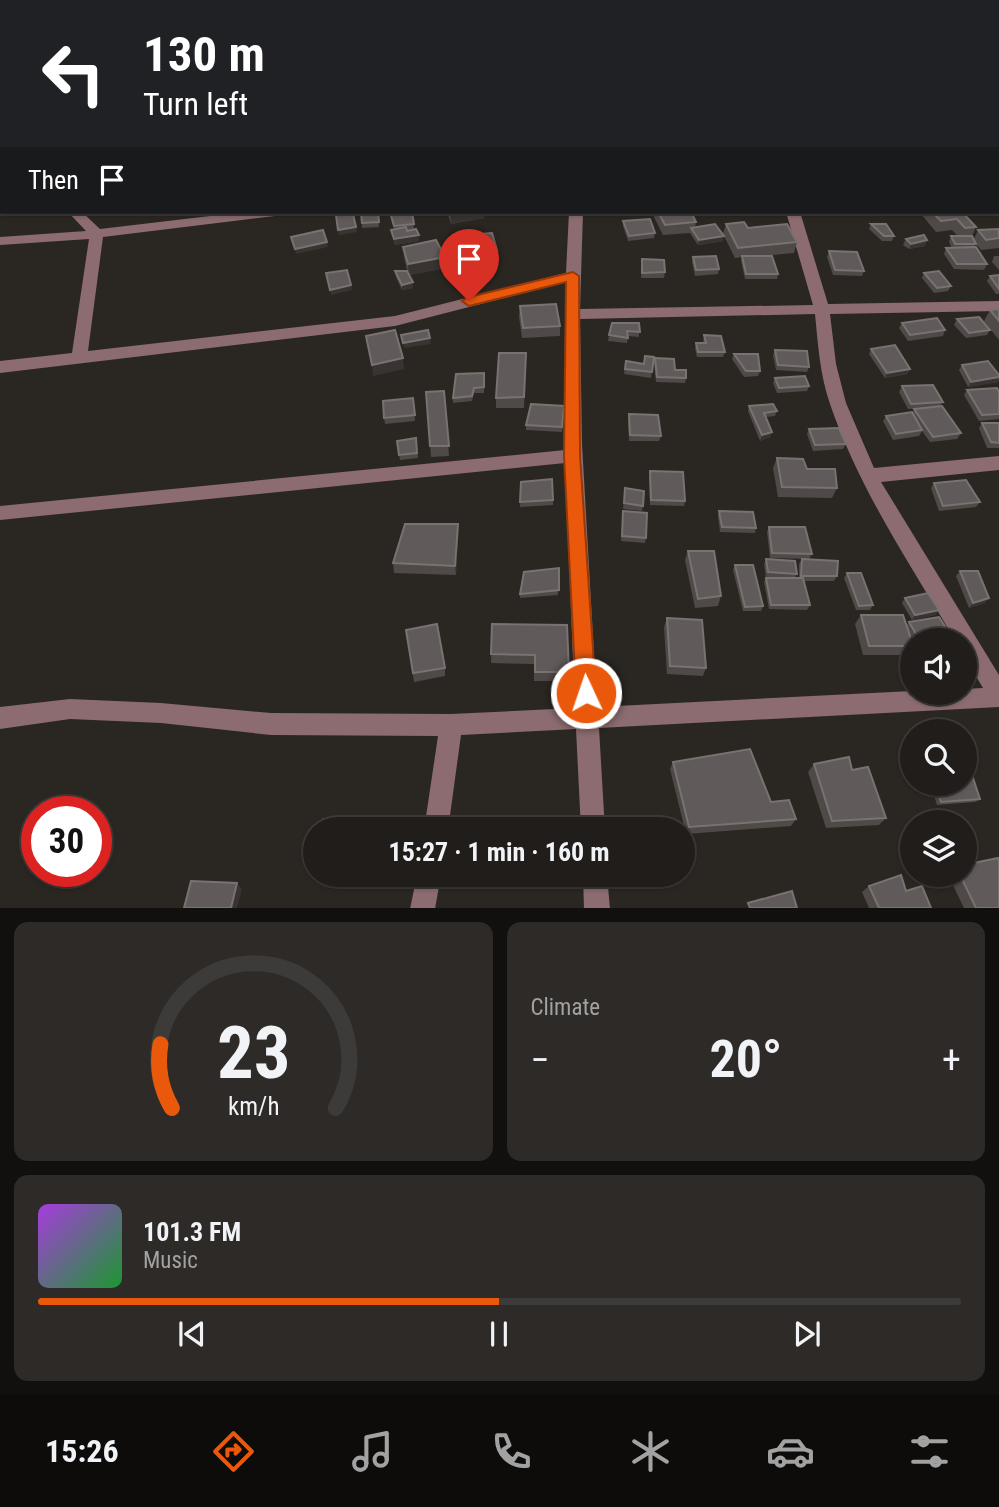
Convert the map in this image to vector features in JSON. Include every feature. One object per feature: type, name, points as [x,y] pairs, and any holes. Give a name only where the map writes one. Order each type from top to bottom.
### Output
[{"type":"street","points":[[77,214],[97,234]]},
{"type":"street","points":[[0,241],[97,234],[259,214]]},
{"type":"street","points":[[576,214],[572,314],[572,456],[592,817]]},
{"type":"street","points":[[0,718],[70,709],[161,713],[271,724],[451,725],[999,696],[868,476],[838,403],[828,364],[822,309],[794,214]]},
{"type":"street","points":[[79,358],[97,234]]},
{"type":"street","points":[[0,367],[395,321],[573,276]]},
{"type":"street","points":[[572,314],[999,306]]},
{"type":"street","points":[[0,513],[572,456]]},
{"type":"street","points":[[868,476],[999,463]]},
{"type":"street","points":[[438,817],[451,725]]},
{"type":"street","points":[[422,908],[426,887]]},
{"type":"street","points":[[596,887],[597,908]]},
{"type":"building","points":[[353,214],[356,227],[338,230],[336,215]]},
{"type":"building","points":[[361,214],[378,214],[379,222],[362,223]]},
{"type":"building","points":[[391,214],[412,214],[414,224],[394,226]]},
{"type":"building","points":[[659,214],[692,214],[696,222],[665,225]]},
{"type":"building","points":[[934,214],[964,214],[976,227],[965,228],[957,219],[941,221]]},
{"type":"building","points":[[650,219],[655,233],[629,236],[623,221]]},
{"type":"building","points":[[744,222],[748,228],[787,224],[797,242],[738,248],[726,224]]},
{"type":"building","points":[[715,224],[724,236],[699,240],[691,228]]},
{"type":"building","points":[[871,224],[886,224],[894,236],[884,236]]},
{"type":"building","points":[[406,227],[407,231],[416,229],[419,235],[394,239],[391,230]]},
{"type":"building","points":[[999,229],[999,238],[986,240],[978,230]]},
{"type":"building","points":[[323,230],[327,242],[295,249],[291,237]]},
{"type":"building","points":[[492,233],[497,250],[471,250],[469,235]]},
{"type":"building","points":[[924,235],[927,240],[911,244],[906,239]]},
{"type":"building","points":[[951,236],[972,236],[976,244],[955,244]]},
{"type":"building","points":[[436,240],[445,257],[408,264],[403,247]]},
{"type":"building","points":[[976,247],[987,264],[957,264],[946,248]]},
{"type":"building","points":[[829,251],[857,252],[864,271],[835,270]]},
{"type":"building","points":[[716,256],[719,269],[696,270],[693,257]]},
{"type":"building","points":[[742,256],[772,256],[778,274],[746,274]]},
{"type":"building","points":[[642,259],[664,260],[665,272],[642,273]]},
{"type":"building","points":[[347,270],[351,285],[330,290],[326,273]]},
{"type":"building","points":[[395,271],[407,271],[413,282],[402,285]]},
{"type":"building","points":[[939,271],[951,286],[937,288],[924,273]]},
{"type":"building","points":[[999,275],[999,289],[990,276]]},
{"type":"building","points":[[556,304],[560,326],[523,328],[520,306]]},
{"type":"building","points":[[999,309],[999,321],[990,310]]},
{"type":"building","points":[[979,317],[990,330],[969,333],[957,319]]},
{"type":"building","points":[[937,318],[945,330],[910,335],[902,323]]},
{"type":"building","points":[[612,323],[639,323],[640,332],[627,331],[628,338],[609,335]]},
{"type":"building","points":[[395,330],[403,358],[372,365],[366,336]]},
{"type":"building","points":[[428,330],[430,338],[403,343],[401,335]]},
{"type":"building","points":[[704,335],[721,336],[725,352],[698,352],[696,343],[706,343]]},
{"type":"building","points":[[895,345],[910,369],[887,373],[871,349]]},
{"type":"building","points":[[775,350],[807,351],[809,367],[778,365]]},
{"type":"building","points":[[499,353],[526,353],[524,397],[496,398]]},
{"type":"building","points":[[734,354],[758,354],[760,371],[746,371]]},
{"type":"building","points":[[645,356],[654,357],[652,372],[625,369],[626,361],[644,364]]},
{"type":"building","points":[[655,358],[674,359],[675,370],[686,370],[686,378],[657,377]]},
{"type":"building","points":[[988,361],[999,377],[971,382],[962,365]]},
{"type":"building","points":[[484,373],[484,387],[474,388],[472,396],[453,398],[456,374]]},
{"type":"building","points":[[805,376],[809,386],[779,388],[775,378]]},
{"type":"building","points":[[933,385],[943,402],[911,404],[902,386]]},
{"type":"building","points":[[997,388],[999,414],[982,415],[967,390]]},
{"type":"building","points":[[444,391],[449,446],[430,446],[426,392]]},
{"type":"building","points":[[413,398],[415,415],[384,418],[383,401]]},
{"type":"building","points":[[531,404],[564,406],[562,427],[526,425]]},
{"type":"building","points":[[773,404],[777,411],[764,413],[772,432],[762,435],[749,406]]},
{"type":"building","points":[[942,406],[961,433],[933,437],[914,409]]},
{"type":"building","points":[[912,412],[922,430],[896,434],[886,416]]},
{"type":"building","points":[[629,414],[658,415],[661,436],[630,435]]},
{"type":"building","points":[[982,423],[999,423],[999,443],[991,442]]},
{"type":"building","points":[[839,428],[846,444],[815,445],[809,429]]},
{"type":"building","points":[[416,438],[417,453],[399,455],[397,441]]},
{"type":"building","points":[[777,458],[803,459],[807,469],[835,469],[837,488],[782,487]]},
{"type":"building","points":[[650,471],[683,472],[685,501],[651,500]]},
{"type":"building","points":[[552,479],[553,500],[520,502],[521,482]]},
{"type":"building","points":[[966,480],[980,502],[943,506],[934,483]]},
{"type":"building","points":[[625,488],[644,491],[643,506],[624,503]]},
{"type":"building","points":[[623,511],[647,513],[646,538],[622,536]]},
{"type":"building","points":[[719,511],[753,512],[756,528],[722,527]]},
{"type":"building","points":[[405,524],[458,524],[455,566],[393,563]]},
{"type":"building","points":[[769,527],[805,527],[812,554],[772,553]]},
{"type":"building","points":[[688,551],[714,551],[721,596],[698,599]]},
{"type":"building","points":[[766,559],[795,561],[797,574],[768,572]]},
{"type":"building","points":[[802,559],[838,561],[837,576],[801,576]]},
{"type":"building","points":[[735,565],[753,565],[763,606],[745,607]]},
{"type":"building","points":[[559,568],[559,590],[520,594],[524,572]]},
{"type":"building","points":[[960,571],[978,571],[989,598],[973,603]]},
{"type":"building","points":[[847,573],[861,573],[873,605],[859,606]]},
{"type":"building","points":[[766,578],[803,578],[810,605],[771,605]]},
{"type":"building","points":[[928,593],[939,610],[915,615],[905,598]]},
{"type":"building","points":[[861,615],[903,615],[907,628],[900,628],[900,646],[869,646]]},
{"type":"building","points":[[939,617],[946,628],[912,628],[909,622]]},
{"type":"building","points":[[667,618],[702,620],[706,668],[670,666]]},
{"type":"building","points":[[437,624],[445,668],[413,673],[406,630]]},
{"type":"building","points":[[492,624],[567,625],[569,672],[535,672],[535,655],[491,654]]},
{"type":"building","points":[[750,749],[771,802],[789,800],[796,819],[695,827],[695,817],[687,817],[673,762]]},
{"type":"building","points":[[849,757],[852,770],[868,767],[886,818],[832,821],[814,764]]},
{"type":"building","points":[[977,790],[980,799],[941,802],[939,796],[977,796]]},
{"type":"building","points":[[998,858],[999,908],[976,908],[966,887],[977,887],[977,862]]},
{"type":"building","points":[[900,875],[900,887],[905,887],[906,891],[922,887],[931,908],[879,908],[869,886]]},
{"type":"building","points":[[191,881],[237,883],[231,908],[184,908]]},
{"type":"building","points":[[792,891],[797,908],[750,908],[748,903]]},
{"type":"route","points":[[469,301],[573,276],[572,456],[586,693]]}]
